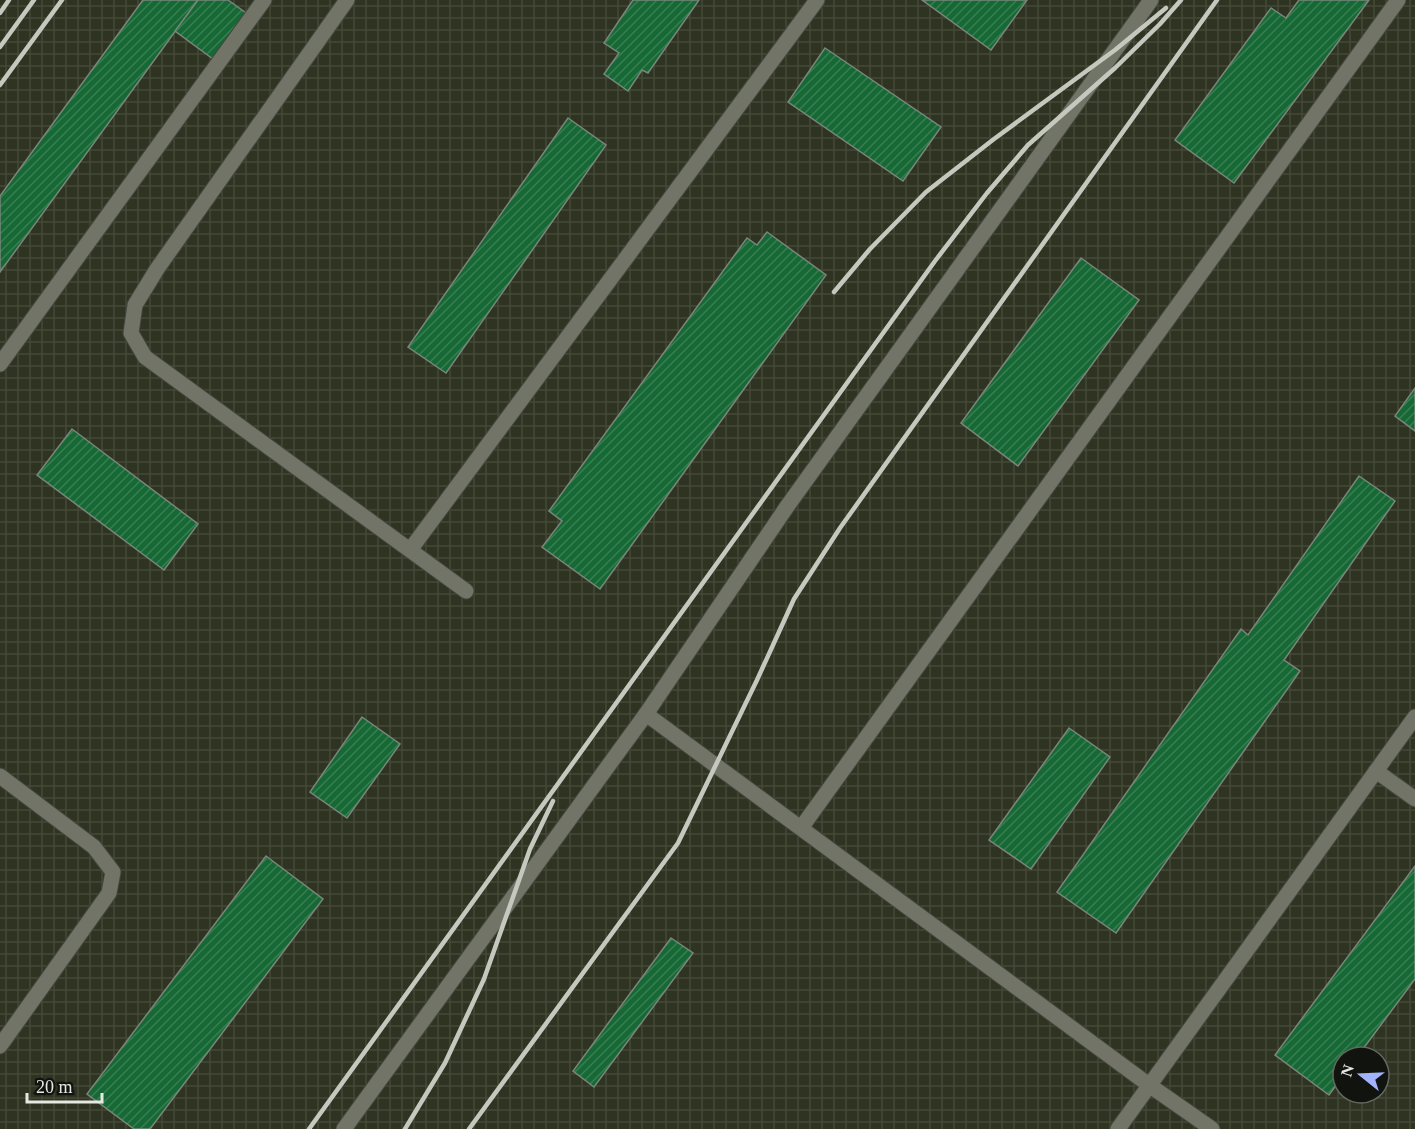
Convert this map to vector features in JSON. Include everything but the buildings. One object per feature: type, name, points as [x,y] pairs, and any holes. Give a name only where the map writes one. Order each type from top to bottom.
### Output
[{"type":"lane","points":[[0,364],[264,0]]},
{"type":"lane","points":[[347,0],[157,269],[135,306],[131,333],[145,357],[466,591]]},
{"type":"lane","points":[[410,550],[817,0]]},
{"type":"lane","points":[[344,1129],[646,714],[786,508],[1151,0]]},
{"type":"lane","points":[[801,828],[1398,0]]},
{"type":"lane","points":[[646,714],[1212,1129]]},
{"type":"lane","points":[[1118,1129],[1415,717]]},
{"type":"lane","points":[[1376,771],[1415,799]]},
{"type":"lane","points":[[0,776],[94,848],[113,872],[109,893],[0,1046]]},
{"type":"shaded area","points":[[0,0],[1415,0],[1415,1129],[0,1129]]},
{"type":"railway","points":[[0,13],[9,0]]},
{"type":"railway","points":[[0,47],[34,0]]},
{"type":"railway","points":[[0,85],[62,0]]},
{"type":"railway","points":[[309,1129],[935,261],[987,193],[1028,145],[1115,68],[1181,0]]},
{"type":"railway","points":[[469,1129],[678,843],[794,599],[840,528],[1217,0]]},
{"type":"railway","points":[[834,292],[870,249],[926,192],[1115,50],[1166,8]]},
{"type":"railway","points":[[405,1129],[445,1063],[484,979],[530,849],[553,801]]}]
